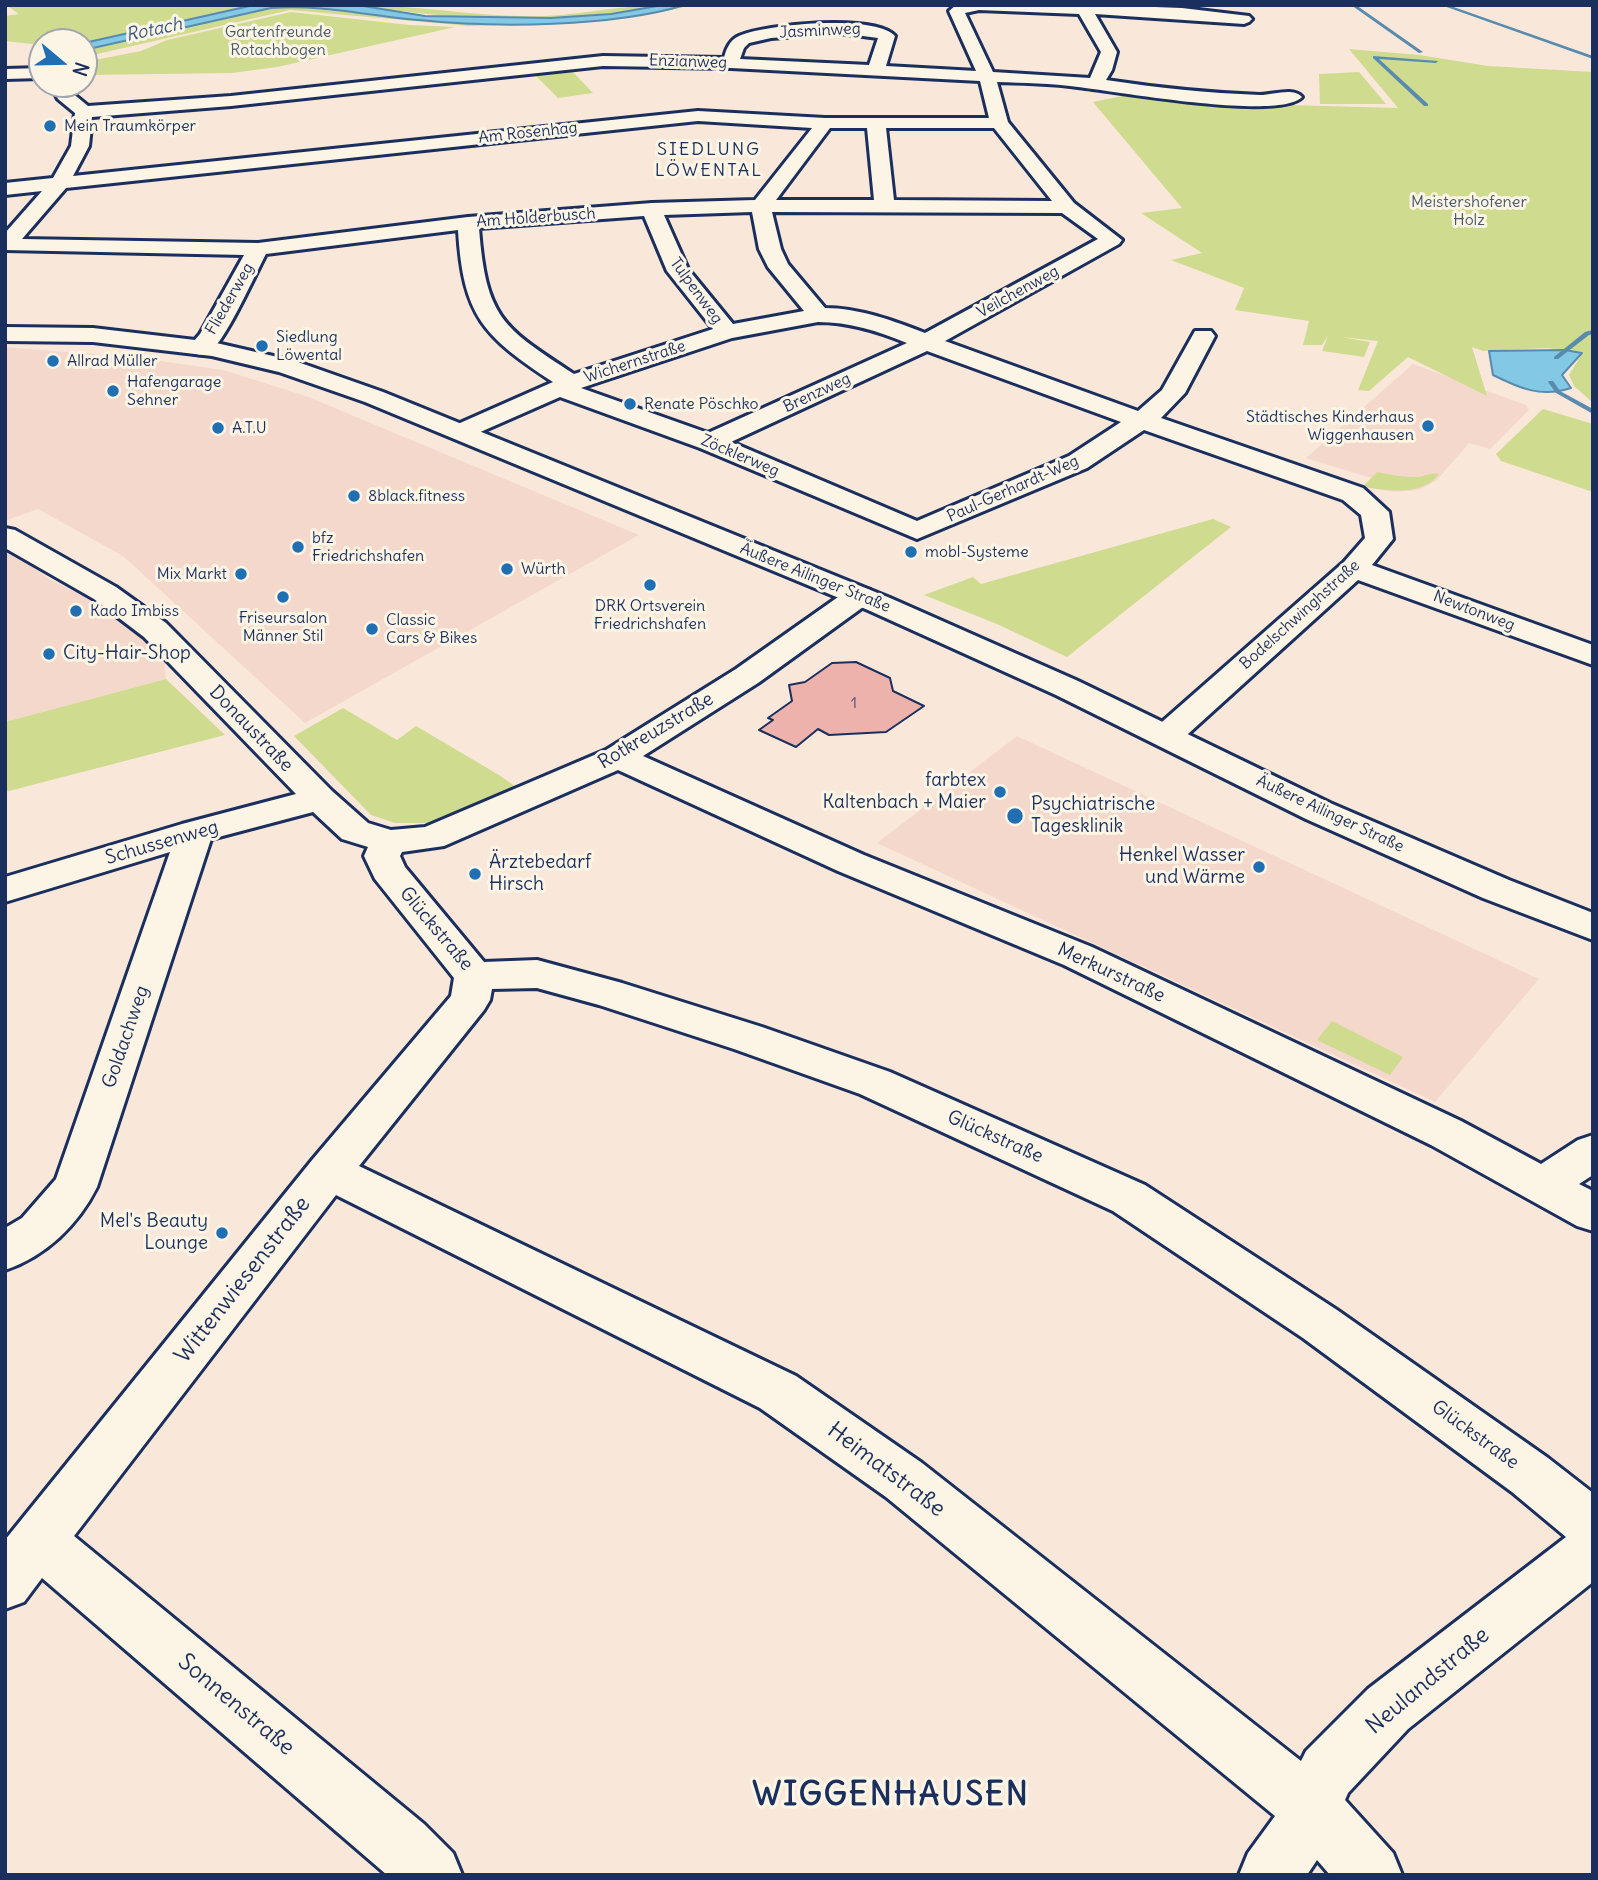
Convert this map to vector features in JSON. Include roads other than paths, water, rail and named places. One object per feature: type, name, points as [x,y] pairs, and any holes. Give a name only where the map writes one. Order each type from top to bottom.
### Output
[{"type":"street","points":[[1067,207],[999,123],[987,77],[957,10],[964,6],[979,5],[1084,8],[1244,19]]},
{"type":"street","points":[[1084,8],[1109,52],[1104,70],[1095,84]]},
{"type":"street","name":"Jasminweg","points":[[731,63],[735,47],[745,38],[776,33],[855,28],[884,32],[887,36],[876,70]]},
{"type":"street","name":"Enzianweg","points":[[84,112],[244,99],[603,61],[731,63],[987,77],[1095,84],[1140,93],[1189,98],[1265,100],[1293,97]]},
{"type":"street","points":[[5,74],[28,73]]},
{"type":"street","points":[[60,184],[80,146],[84,112],[68,98]]},
{"type":"street","name":"Am Rosenhag","points":[[5,189],[698,116],[825,123],[999,123]]},
{"type":"street","points":[[818,315],[799,288],[779,267],[769,249],[761,206],[825,123]]},
{"type":"street","points":[[876,124],[885,206]]},
{"type":"street","name":"Am Holderbusch","points":[[60,184],[10,240],[12,244],[21,247],[258,249],[468,223],[652,209],[761,206],[1067,207]]},
{"type":"street","name":"Veilchenweg","points":[[925,343],[1112,240],[1067,207]]},
{"type":"street","name":"Tulpenweg","points":[[652,209],[662,239],[678,271],[727,332]]},
{"type":"street","name":"Zöcklerweg","points":[[468,223],[474,284],[482,308],[512,342],[566,386],[709,442],[917,531]]},
{"type":"street","name":"Fliederweg","points":[[200,348],[210,337],[258,249]]},
{"type":"street","name":"Wichernstraße","points":[[460,432],[566,386],[727,332],[818,315]]},
{"type":"street","name":"Bodelschwinghstraße","points":[[818,315],[838,315],[911,335],[925,343],[1353,494],[1375,512],[1379,539],[1354,568],[1166,736]]},
{"type":"street","name":"Äußere Ailinger Straße","points":[[5,334],[93,335],[200,348],[286,366],[374,397],[859,596],[1067,688],[1318,811],[1593,928]]},
{"type":"street","points":[[1141,420],[1159,408],[1173,393],[1203,336]]},
{"type":"street","name":"Brenzweg","points":[[709,442],[925,343]]},
{"type":"street","name":"Paul-Gerhardt-Weg","points":[[917,531],[1078,462],[1141,420]]},
{"type":"street","name":"Donaustraße","points":[[5,536],[105,593],[155,631],[320,799],[372,837]]},
{"type":"street","name":"Newtonweg","points":[[1354,568],[1593,656]]},
{"type":"street","name":"Rotkreuzstraße","points":[[372,837],[431,838],[618,757],[747,676],[859,596]]},
{"type":"street","name":"Merkurstraße","points":[[618,757],[851,863],[1078,956],[1446,1133],[1593,1213]]},
{"type":"street","name":"Schussenweg","points":[[5,890],[195,832],[320,799]]},
{"type":"street","name":"Goldachweg","points":[[22,1241],[75,1187],[195,832]]},
{"type":"street","name":"Glückstraße","points":[[372,837],[388,871],[474,976],[537,974],[608,993],[760,1042],[875,1083],[1129,1198],[1320,1324],[1530,1475],[1593,1526]]},
{"type":"street","name":"Wittenwiesenstraße","points":[[22,1562],[329,1171],[470,1000],[474,976]]},
{"type":"street","points":[[1544,1185],[1593,1152]]},
{"type":"street","name":"Heimatstraße","points":[[329,1171],[778,1392],[904,1480],[1312,1808],[1371,1875]]},
{"type":"street","name":"Neulandstraße","points":[[1270,1875],[1295,1840],[1327,1772],[1388,1709],[1593,1549]]},
{"type":"street","name":"Sonnenstraße","points":[[22,1562],[402,1846],[431,1875]]},
{"type":"water","name":"Rotach","points":[[254,5],[357,5],[425,16],[551,18],[611,14],[663,5],[685,5],[623,18],[518,25],[450,23],[345,11],[271,8],[98,47],[98,40]]},
{"type":"water","points":[[1565,350],[1582,353],[1562,375],[1571,388],[1540,392],[1493,375],[1489,351]]},
{"type":"waterway","points":[[1353,5],[1421,52]]},
{"type":"waterway","points":[[1443,5],[1593,58]]},
{"type":"waterway","points":[[1426,105],[1375,57],[1436,62]]},
{"type":"waterway","points":[[1556,358],[1587,333],[1593,332]]},
{"type":"waterway","points":[[1551,382],[1558,392],[1593,412]]},
{"type":"place","name":"Mein Traumkörper","points":[[50,126]]},
{"type":"place","name":"Siedlung Löwental","points":[[262,346]]},
{"type":"place","name":"Allrad Müller","points":[[53,361]]},
{"type":"place","name":"Hafengarage Sehner","points":[[113,391]]},
{"type":"place","name":"Renate Pöschko","points":[[630,404]]},
{"type":"place","name":"Städtisches Kinderhaus Wiggenhausen","points":[[1428,426]]},
{"type":"place","name":"A.T.U","points":[[218,428]]},
{"type":"place","name":"8black.fitness","points":[[354,496]]},
{"type":"place","name":"bfz Friedrichshafen","points":[[298,547]]},
{"type":"place","name":"mobl-Systeme","points":[[911,552]]},
{"type":"place","name":"Würth","points":[[507,569]]},
{"type":"place","name":"Mix Markt","points":[[241,574]]},
{"type":"place","name":"DRK Ortsverein Friedrichshafen","points":[[650,585]]},
{"type":"place","name":"Friseursalon Männer Stil","points":[[283,597]]},
{"type":"place","name":"Kado Imbiss","points":[[76,611]]},
{"type":"place","name":"Classic Cars & Bikes","points":[[372,629]]},
{"type":"place","name":"City-Hair-Shop","points":[[49,654]]},
{"type":"place","name":"farbtex Kaltenbach + Maier","points":[[1000,792]]},
{"type":"place","name":"Psychiatrische Tagesklinik","points":[[1015,816]]},
{"type":"place","name":"Henkel Wasser und Wärme","points":[[1259,867]]},
{"type":"place","name":"Ärztebedarf Hirsch","points":[[475,874]]},
{"type":"place","name":"Mel's Beauty Lounge","points":[[222,1233]]},
{"type":"district","name":"SIEDLUNG LÖWENTAL","points":[[709,160]]},
{"type":"district","name":"WIGGENHAUSEN","points":[[891,1796]]},
{"type":"park label","name":"Gartenfreunde Rotachbogen","points":[[278,41]]},
{"type":"park label","name":"Meistershofener Holz","points":[[1469,211]]}]
